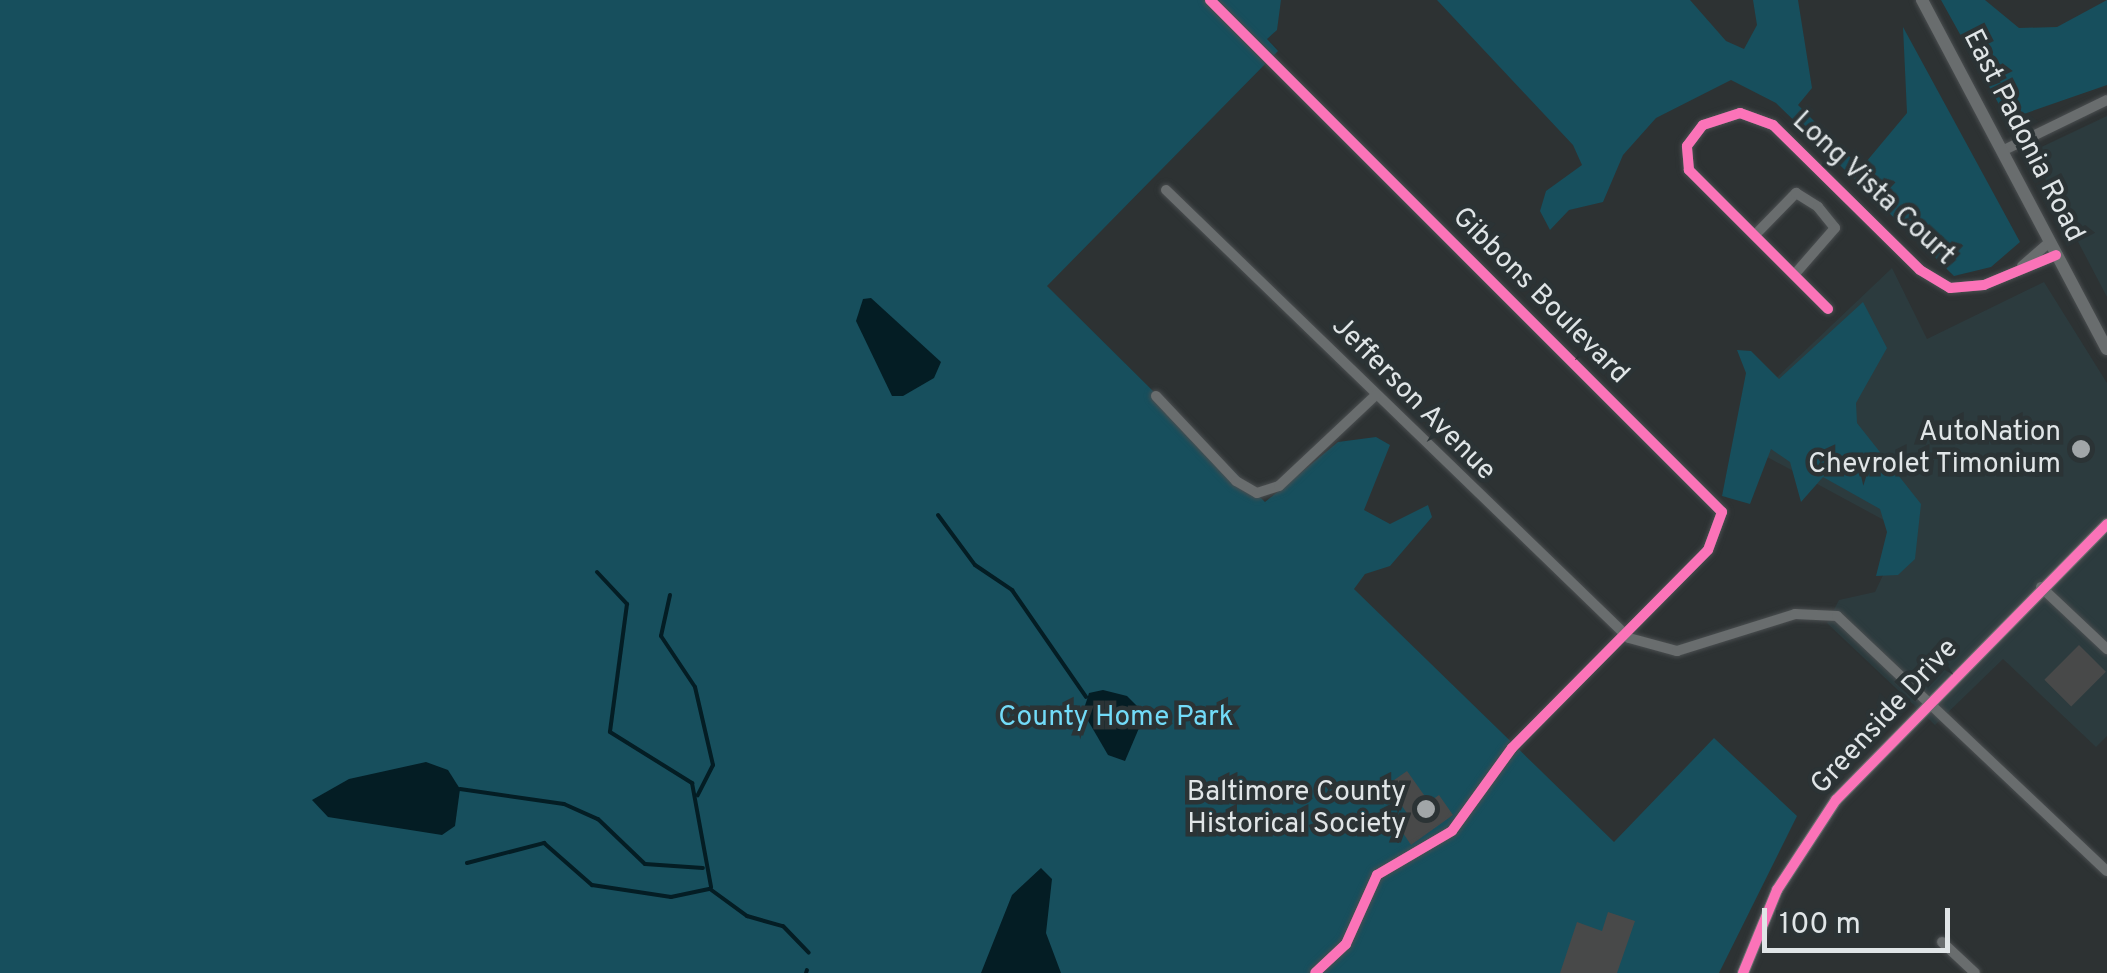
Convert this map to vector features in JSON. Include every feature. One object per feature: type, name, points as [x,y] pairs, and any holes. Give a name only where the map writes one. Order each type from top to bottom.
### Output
[{"type":"street","name":"Gibbons Boulevard","points":[[1210,0],[1718,502],[1717,537],[1629,638],[1512,748],[1452,831],[1377,875],[1346,944],[1315,973]]},
{"type":"street","name":"East Padonia Road","points":[[1922,0],[2107,349]]},
{"type":"street","points":[[2004,150],[2107,100]]},
{"type":"street","name":"Long Vista Court","points":[[1828,309],[1684,162],[1690,139],[1720,116],[1773,126],[1938,283],[1971,289],[2053,248]]},
{"type":"street","name":"Jefferson Avenue","points":[[1166,190],[1629,638]]},
{"type":"street","name":"Long Vista Court","points":[[1755,236],[1796,193],[1808,196],[1835,228],[1794,274]]},
{"type":"street","points":[[1156,396],[1236,481],[1257,493],[1279,486],[1376,395]]},
{"type":"street","name":"Greenside Drive","points":[[1742,973],[1808,837],[1928,701],[2107,524]]},
{"type":"street","points":[[2041,587],[2107,649]]},
{"type":"street","points":[[1629,638],[1678,651],[1827,612],[1928,701],[2107,872]]},
{"type":"street","points":[[1942,942],[1975,973]]},
{"type":"shaded area","points":[[2107,116],[2107,297],[2031,152]]},
{"type":"shaded area","points":[[1892,268],[1927,339],[2044,282],[2107,383],[2107,736],[2096,747],[2003,659],[1935,725],[1827,623],[1839,600],[1875,592],[1904,531],[1745,445],[1751,402]]},
{"type":"shaded area","points":[[871,298],[941,362],[934,378],[903,396],[892,396],[856,321],[863,299]]},
{"type":"shaded area","points":[[1103,690],[1127,696],[1145,714],[1125,761],[1108,755],[1083,712],[1089,693]]},
{"type":"shaded area","points":[[426,762],[448,770],[460,789],[455,826],[442,835],[328,817],[312,800],[349,779]]},
{"type":"shaded area","points":[[1041,868],[1052,879],[1046,933],[1061,973],[981,973],[1012,895]]},
{"type":"green space","name":"County Home Park","points":[[0,0],[1281,0],[1277,30],[1267,39],[1278,51],[1047,286],[1265,502],[1338,442],[1376,437],[1390,445],[1364,510],[1390,524],[1428,505],[1432,517],[1390,566],[1365,574],[1354,589],[1614,842],[1714,738],[1797,816],[1719,973],[0,973]]},
{"type":"green space","points":[[1437,0],[1690,0],[1726,41],[1744,49],[1757,25],[1753,0],[1798,0],[1812,88],[1798,105],[1861,168],[1907,113],[1903,27],[2020,242],[1991,267],[1954,276],[1776,103],[1731,80],[1656,118],[1623,155],[1603,202],[1569,210],[1550,230],[1540,211],[1546,191],[1582,165],[1573,145]]},
{"type":"green space","points":[[1941,0],[1985,0],[2019,28],[2057,27],[2107,0],[2107,85],[2018,116],[2001,108]]},
{"type":"green space","points":[[1863,302],[1887,348],[1856,403],[1857,423],[1921,504],[1915,559],[1898,575],[1876,576],[1887,532],[1880,509],[1823,477],[1801,502],[1790,462],[1771,449],[1750,504],[1722,496],[1746,373],[1737,350],[1751,351],[1779,379]]},
{"type":"building","points":[[2079,645],[2106,672],[2071,707],[2044,680]]},
{"type":"building","name":"Baltimore County Historical Society","points":[[1407,771],[1429,802],[1439,795],[1453,815],[1411,845],[1397,824],[1409,816],[1387,785]]},
{"type":"building","points":[[1608,912],[1635,921],[1617,973],[1560,973],[1577,922],[1602,931]]},
{"type":"waterway","points":[[938,515],[975,565],[1012,590],[1086,697]]},
{"type":"waterway","points":[[597,572],[627,604],[610,732],[692,783],[711,887]]},
{"type":"waterway","points":[[670,595],[661,636],[695,687],[713,765],[698,795]]},
{"type":"waterway","points":[[460,789],[564,804],[598,819],[645,864],[703,868]]},
{"type":"waterway","points":[[467,863],[544,843],[592,885],[671,897],[710,889],[747,916],[783,926],[809,953]]},
{"type":"cycle path","points":[[1210,0],[1722,512],[1708,550],[1512,748],[1452,831],[1377,875],[1346,944],[1315,973]]},
{"type":"cycle path","points":[[1828,309],[1689,170],[1687,146],[1703,125],[1740,113],[1773,125],[1920,270],[1950,288],[1984,285],[2056,255]]},
{"type":"cycle path","points":[[1743,973],[1777,890],[1836,800],[2107,524]]},
{"type":"place","name":"AutoNation Chevrolet Timonium","points":[[2081,449]]},
{"type":"place","name":"Baltimore County Historical Society","points":[[1426,809]]}]
